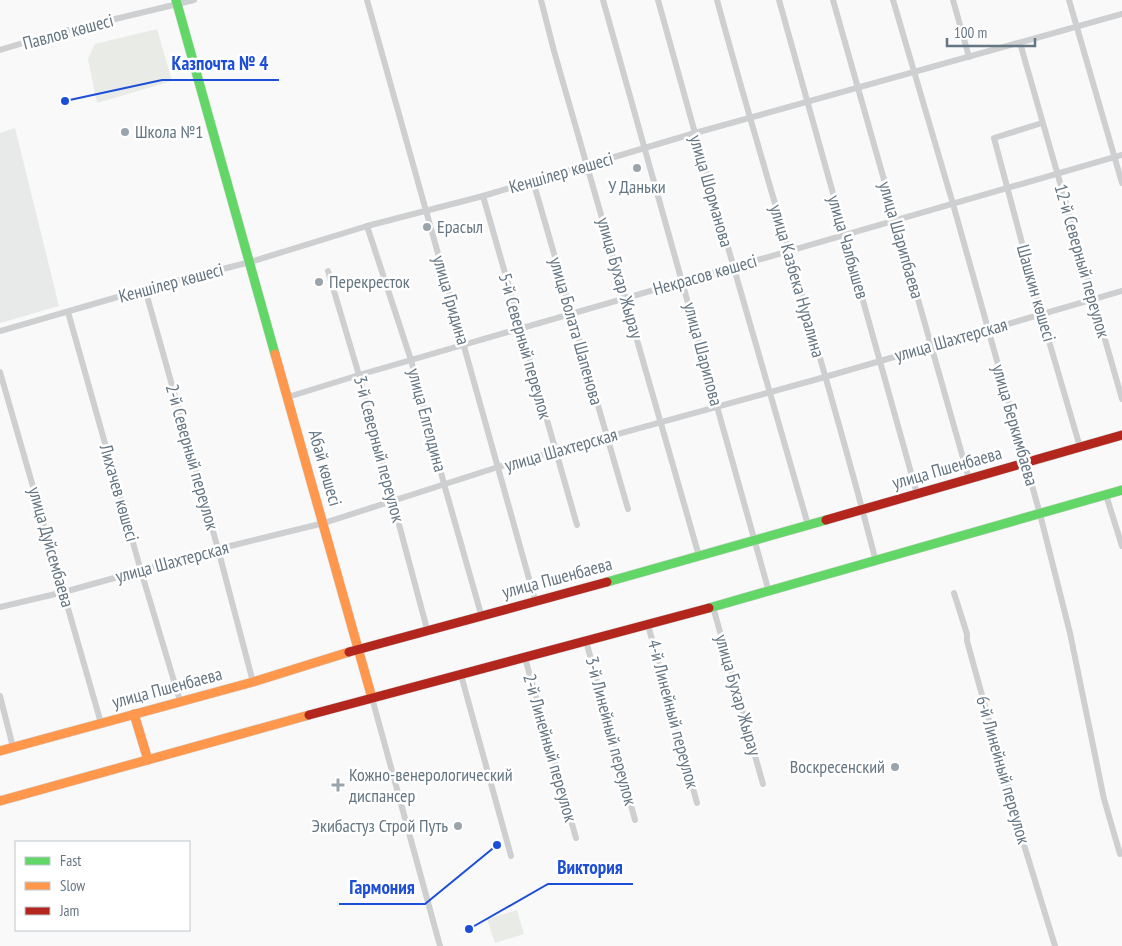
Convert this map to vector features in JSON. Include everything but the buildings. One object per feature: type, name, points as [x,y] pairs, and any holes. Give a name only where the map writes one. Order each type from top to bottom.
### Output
[{"type":"street","name":"Павлов көшесі","points":[[0,50],[177,2],[194,0]]},
{"type":"street","name":"улица Гридина","points":[[367,0],[535,600]]},
{"type":"street","name":"улица Бухар Жырау","points":[[541,0],[699,556]]},
{"type":"street","name":"улица Шарипова","points":[[603,0],[769,592]]},
{"type":"street","name":"улица Шорманова","points":[[658,0],[808,525]]},
{"type":"street","name":"улица Казбека Нуралина","points":[[717,0],[749,118],[790,251],[876,562]]},
{"type":"street","name":"улица Чалбышев","points":[[779,0],[917,494]]},
{"type":"street","name":"улица Шарипбаева","points":[[833,0],[969,479]]},
{"type":"street","name":"улица Беркимбаева","points":[[893,0],[953,204],[1040,514],[1070,633],[1104,799],[1120,854]]},
{"type":"street","points":[[953,0],[969,58]]},
{"type":"street","points":[[1069,0],[1118,156],[1122,183]]},
{"type":"street","name":"Абай көшесі","points":[[177,2],[324,523],[440,946]]},
{"type":"street","name":"Кеншілер көшесі","points":[[0,332],[250,262],[367,226],[483,196],[695,133],[1122,14]]},
{"type":"street","name":"12-й Северный переулок","points":[[1020,43],[1122,399]]},
{"type":"street","name":"Шашкин көшесі","points":[[1042,123],[994,138],[1041,314],[1080,447]]},
{"type":"street","name":"Некрасов көшесі","points":[[288,397],[520,328],[1118,156]]},
{"type":"street","name":"улица Болата Шапенова","points":[[532,181],[628,510]]},
{"type":"street","name":"5-й Северный переулок","points":[[483,196],[576,525]]},
{"type":"street","name":"улица Елгелдина","points":[[367,226],[411,360],[481,614]]},
{"type":"street","name":"3-й Северный переулок","points":[[328,271],[394,499],[427,629]]},
{"type":"street","name":"2-й Северный переулок","points":[[145,290],[218,549],[253,682]]},
{"type":"street","name":"улица Шахтерская","points":[[0,607],[64,592],[218,549],[324,523],[498,467],[825,377],[1122,291]]},
{"type":"street","name":"Лихачев көшесі","points":[[68,312],[141,571],[180,701]]},
{"type":"street","name":"улица Дуйсембаева","points":[[0,372],[101,723]]},
{"type":"street","name":"улица Пшенбаева","points":[[0,751],[253,682],[358,648],[699,556],[1122,435]]},
{"type":"street","points":[[0,801],[372,698],[769,592],[1122,490]]},
{"type":"street","points":[[1106,495],[1122,546]]},
{"type":"street","name":"6-й Линейный переулок","points":[[954,593],[967,634],[967,641],[990,724],[1000,752],[1017,822],[1055,946]]},
{"type":"street","name":"улица Бухар Жырау","points":[[713,607],[763,784]]},
{"type":"street","name":"4-й Линейный переулок","points":[[648,625],[697,803]]},
{"type":"street","name":"3-й Линейный переулок","points":[[586,641],[635,820]]},
{"type":"street","name":"2-й Линейный переулок","points":[[525,658],[576,838]]},
{"type":"street","points":[[461,675],[511,856]]},
{"type":"street","points":[[0,696],[13,747]]},
{"type":"street","points":[[134,714],[148,760]]},
{"type":"shaded area","points":[[157,29],[172,81],[97,103],[88,59],[95,44]]},
{"type":"shaded area","points":[[15,128],[59,306],[0,323],[0,133]]},
{"type":"shaded area","points":[[517,910],[524,934],[495,943],[487,919]]},
{"type":"traffic: fast","points":[[176,0],[275,354]]},
{"type":"traffic: fast","points":[[709,608],[1122,490]]},
{"type":"traffic: fast","points":[[607,582],[826,520]]},
{"type":"traffic: slow","points":[[275,354],[372,698]]},
{"type":"traffic: slow","points":[[0,751],[253,682],[349,652]]},
{"type":"traffic: slow","points":[[134,714],[148,760]]},
{"type":"traffic: slow","points":[[0,801],[309,715]]},
{"type":"traffic: jam","points":[[826,520],[1122,435]]},
{"type":"traffic: jam","points":[[349,652],[607,582]]},
{"type":"traffic: jam","points":[[309,715],[709,608]]},
{"type":"place","name":"Казпочта № 4","points":[[65,101]]},
{"type":"place","name":"Школа №1","points":[[125,132]]},
{"type":"place","name":"У Даньки","points":[[637,168]]},
{"type":"place","name":"Ерасыл","points":[[427,227]]},
{"type":"place","name":"Перекресток","points":[[319,282]]},
{"type":"place","name":"Воскресенский","points":[[895,767]]},
{"type":"place","name":"Кожно-венерологический диспансер","points":[[338,785]]},
{"type":"place","name":"Экибастуз Строй Путь","points":[[458,826]]},
{"type":"place","name":"Гармония","points":[[497,845]]},
{"type":"place","name":"Виктория","points":[[469,929]]}]
